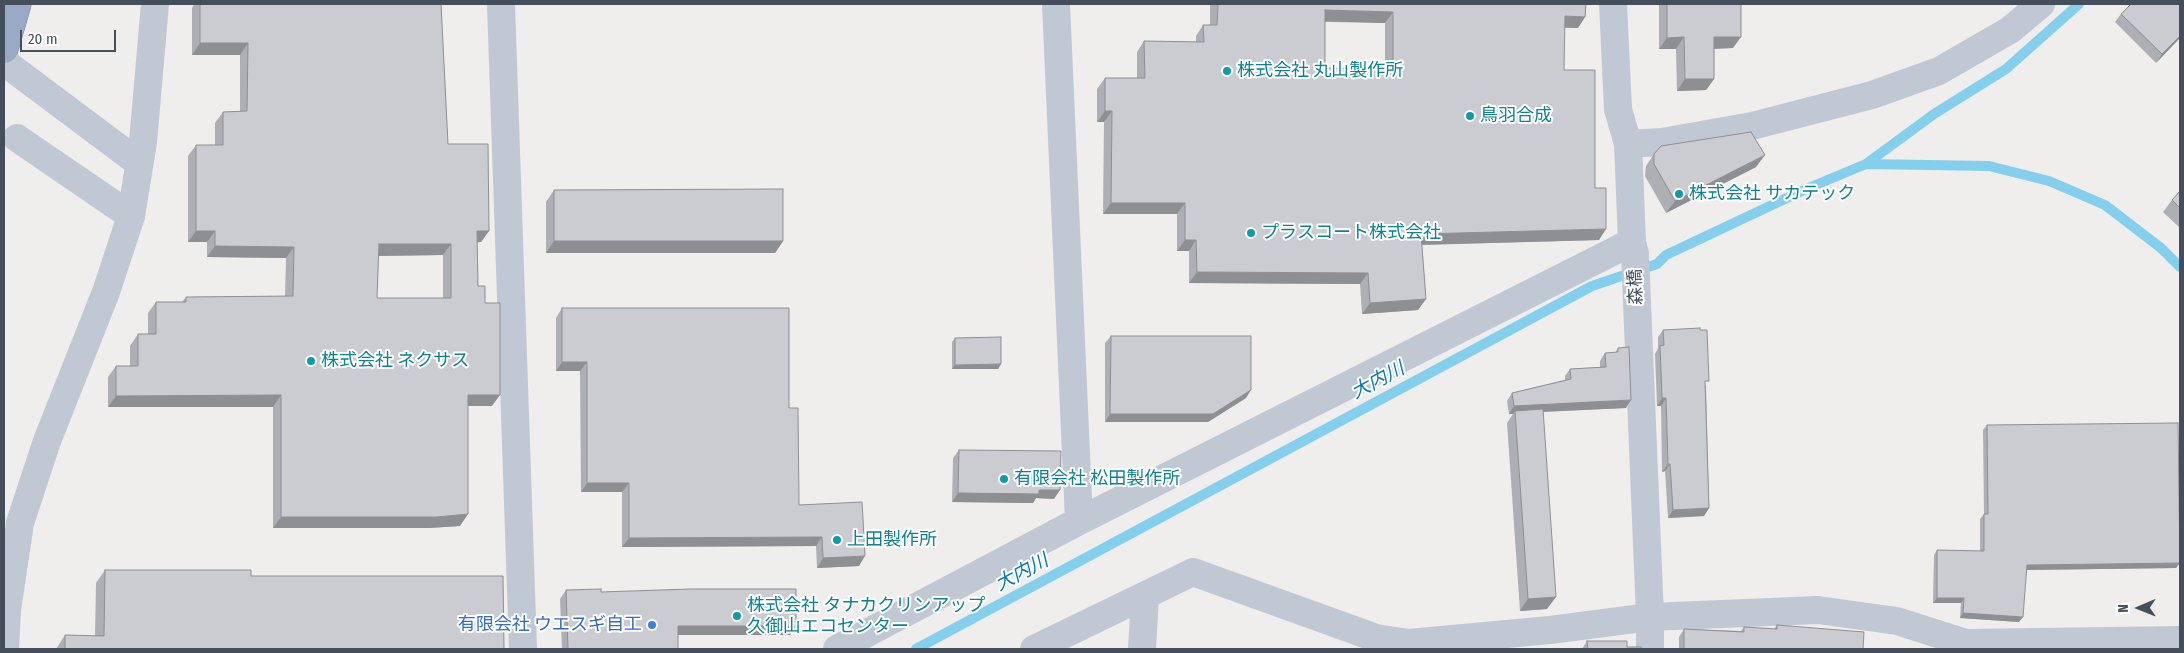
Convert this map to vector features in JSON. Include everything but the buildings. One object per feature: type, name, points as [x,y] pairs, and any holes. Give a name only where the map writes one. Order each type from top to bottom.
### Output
[{"type":"highway","points":[[4,49],[17,4]]},
{"type":"street","points":[[5,649],[7,610],[20,523],[47,441],[106,292],[131,216],[143,142],[155,4]]},
{"type":"street","points":[[501,4],[523,649]]},
{"type":"street","points":[[1056,4],[1079,521]]},
{"type":"street","name":"森橋","points":[[1613,4],[1618,109],[1628,144],[1634,248],[1650,649]]},
{"type":"street","points":[[1628,144],[1662,142],[1752,126],[1872,95],[1939,71],[2010,30],[2041,4]]},
{"type":"street","points":[[4,62],[139,163]]},
{"type":"street","points":[[17,138],[131,216]]},
{"type":"street","points":[[837,649],[1079,521],[1634,248]]},
{"type":"street","points":[[1034,649],[1193,572],[1375,644],[1409,643],[1550,630],[1650,617],[1818,610],[1897,620],[1967,646],[2180,640]]},
{"type":"street","points":[[1142,649],[1145,596]]},
{"type":"waterway","name":"大内川","points":[[916,649],[1592,286],[1657,264],[1666,255],[1806,189],[1866,164],[1934,114],[2006,69],[2079,4]]},
{"type":"waterway","points":[[1866,164],[1989,166],[2049,181],[2105,205],[2161,248],[2180,267]]},
{"type":"place","name":"株式会社 丸山製作所","points":[[1227,71]]},
{"type":"place","name":"鳥羽合成","points":[[1470,116]]},
{"type":"place","name":"株式会社 サカテック","points":[[1679,194]]},
{"type":"place","name":"プラスコート株式会社","points":[[1251,233]]},
{"type":"place","name":"株式会社 ネクサス","points":[[311,361]]},
{"type":"place","name":"有限会社 松田製作所","points":[[1004,479]]},
{"type":"place","name":"上田製作所","points":[[837,540]]},
{"type":"place","name":"株式会社 タナカクリンアップ 久御山エコセンター","points":[[737,616]]},
{"type":"place","name":"有限会社 ウエスギ自工","points":[[652,625]]}]
